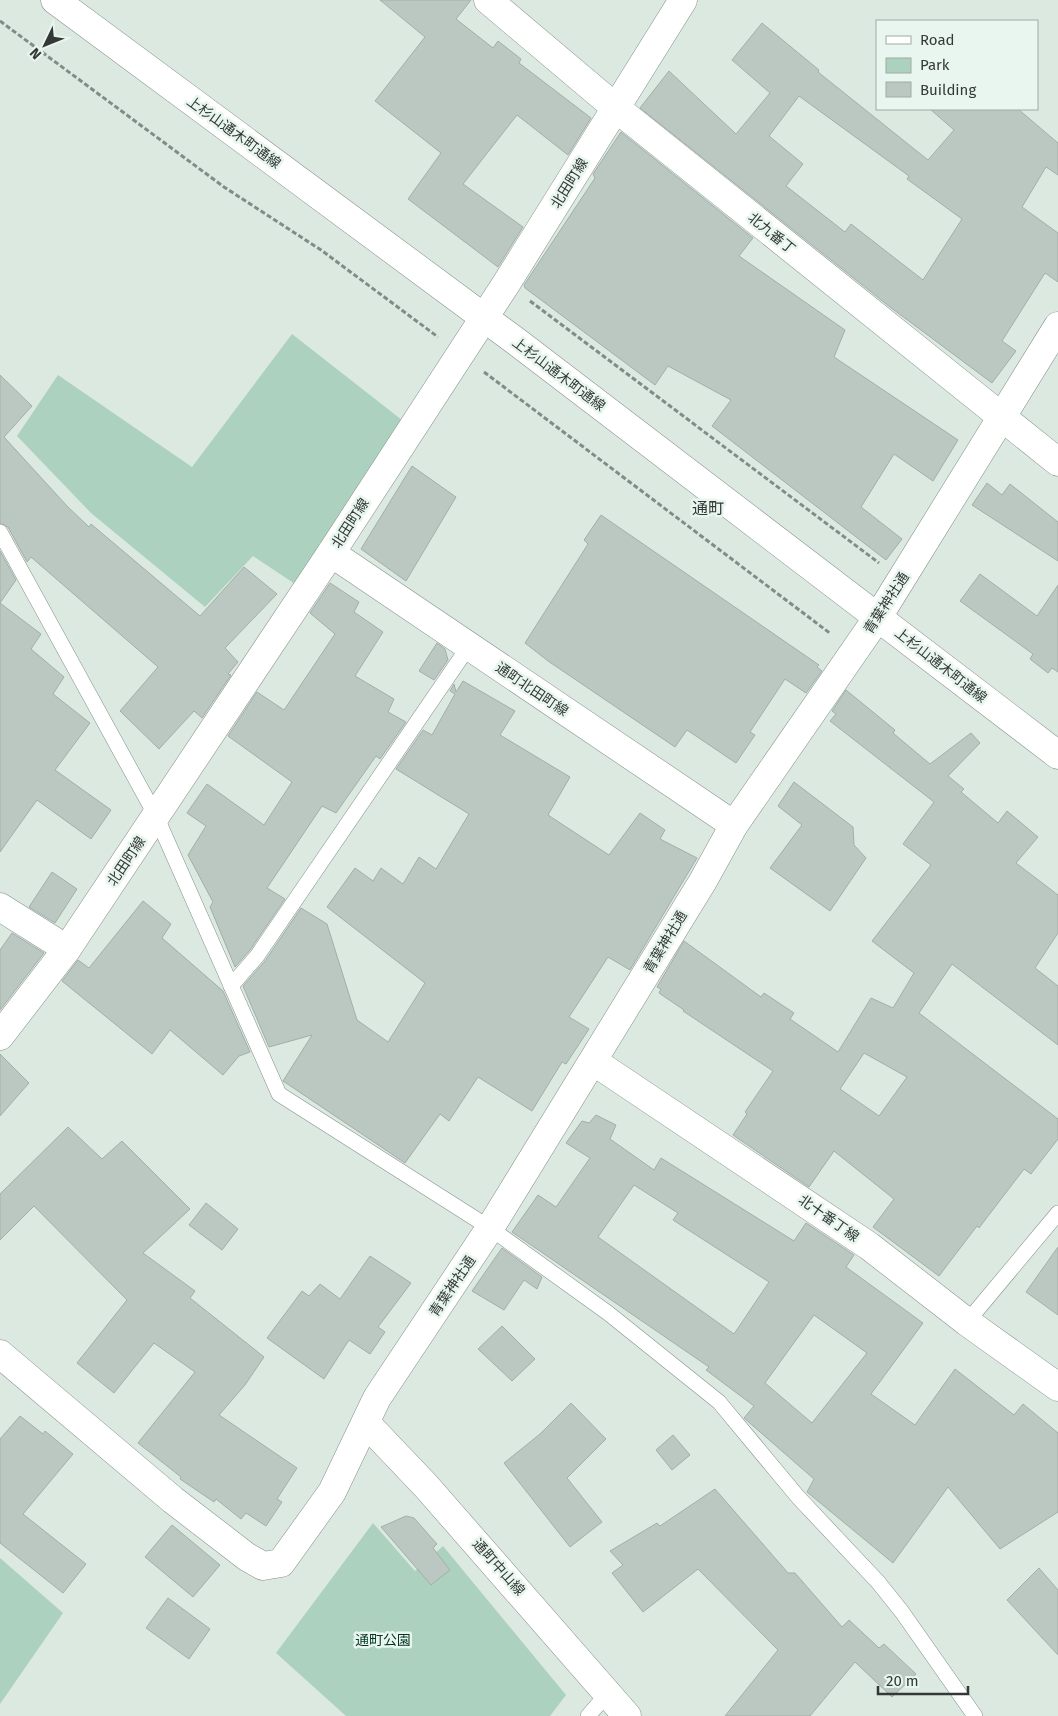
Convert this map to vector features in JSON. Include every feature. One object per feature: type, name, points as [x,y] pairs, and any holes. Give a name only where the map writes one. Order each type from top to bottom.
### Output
[{"type":"street","name":"上杉山通木町通線","points":[[55,0],[483,318],[1058,755]]},
{"type":"street","name":"北九番丁","points":[[488,0],[616,108],[1058,462]]},
{"type":"street","name":"北田町線","points":[[0,1036],[67,949],[331,553],[483,318],[683,0]]},
{"type":"street","name":"青葉神社通","points":[[0,1354],[173,1500],[247,1557],[263,1566],[281,1563],[332,1492],[377,1398],[490,1228],[593,1061],[734,825],[878,617],[1001,415],[1058,326]]},
{"type":"street","name":"通町北田町線","points":[[331,553],[734,825]]},
{"type":"street","points":[[0,907],[67,949]]},
{"type":"street","name":"北十番丁線","points":[[593,1061],[869,1246],[967,1322],[1058,1387]]},
{"type":"street","name":"通町中山線","points":[[366,1423],[421,1480],[627,1716]]},
{"type":"lane","points":[[0,532],[156,816],[279,1094],[490,1228],[608,1313],[719,1402],[798,1497],[878,1582],[902,1612],[975,1716]]},
{"type":"lane","points":[[231,986],[258,956],[468,646]]},
{"type":"lane","points":[[967,1322],[1058,1213]]},
{"type":"lane","points":[[588,1716],[608,1693]]},
{"type":"path","points":[[0,21],[224,187],[320,250],[441,339]]},
{"type":"path","points":[[528,299],[882,565]]},
{"type":"path","points":[[478,367],[833,635]]},
{"type":"green space","points":[[292,334],[407,424],[301,588],[253,556],[205,607],[91,513],[17,436],[58,375],[192,467]]},
{"type":"green space","name":"通町公園","points":[[373,1523],[415,1571],[443,1546],[566,1695],[550,1716],[346,1716],[276,1653]]},
{"type":"green space","points":[[0,1558],[63,1613],[0,1704]]},
{"type":"building","points":[[380,0],[471,0],[456,19],[493,48],[498,41],[521,59],[519,63],[591,118],[568,155],[517,115],[463,184],[523,227],[498,267],[408,199],[441,153],[375,101],[425,37]]},
{"type":"building","points":[[762,23],[819,70],[818,72],[928,160],[954,130],[931,110],[1019,110],[1058,143],[1058,175],[1046,167],[1022,207],[1058,233],[1058,282],[1045,273],[1002,341],[1016,351],[992,383],[890,307],[640,108],[669,71],[736,134],[770,93],[732,60]],"holes":[[[799,96],[909,176],[907,179],[962,219],[923,280],[851,224],[845,232],[786,186],[803,164],[769,136]]]},
{"type":"building","points":[[621,132],[753,238],[739,256],[845,330],[834,357],[958,440],[933,481],[894,454],[861,507],[902,539],[886,560],[712,426],[731,400],[668,366],[655,385],[525,288],[524,285],[595,178],[593,174]]},
{"type":"building","points":[[0,375],[32,406],[4,437],[67,506],[89,527],[91,524],[200,616],[244,567],[277,594],[225,648],[238,662],[228,674],[231,675],[202,718],[194,711],[159,749],[120,711],[158,667],[31,557],[27,562],[8,527],[0,523]]},
{"type":"building","points":[[412,466],[456,497],[406,581],[361,549]]},
{"type":"building","points":[[987,483],[1002,495],[1010,484],[1058,522],[1058,561],[972,505]]},
{"type":"building","points":[[601,515],[819,665],[817,667],[822,671],[806,693],[785,679],[750,732],[755,735],[736,763],[687,730],[675,747],[548,661],[525,643],[588,544],[584,540]]},
{"type":"building","points":[[0,551],[16,580],[0,603]]},
{"type":"building","points":[[980,574],[1037,616],[1058,585],[1058,672],[1052,668],[1048,673],[1030,659],[1033,654],[960,601]]},
{"type":"building","points":[[330,583],[359,602],[354,612],[383,632],[355,676],[394,699],[388,712],[406,722],[380,759],[376,756],[336,813],[322,806],[267,888],[285,899],[250,950],[235,967],[210,907],[213,902],[188,855],[206,826],[187,813],[207,784],[264,825],[292,782],[228,736],[257,692],[284,710],[335,634],[310,613]]},
{"type":"building","points":[[0,603],[41,634],[31,649],[64,677],[53,694],[90,723],[55,770],[111,810],[91,839],[37,800],[0,852]]},
{"type":"building","points":[[437,643],[445,649],[448,660],[434,680],[419,671]]},
{"type":"building","points":[[463,681],[515,711],[500,735],[570,777],[548,815],[609,855],[640,813],[665,830],[660,839],[697,858],[630,970],[608,957],[569,1017],[589,1029],[566,1064],[562,1062],[532,1111],[478,1077],[449,1121],[440,1114],[405,1163],[283,1081],[312,1035],[269,1047],[243,986],[265,961],[301,908],[327,924],[357,1020],[388,1042],[425,983],[327,907],[355,868],[373,881],[381,868],[403,884],[419,857],[436,869],[469,814],[396,769],[423,730],[432,735],[455,694],[450,691],[454,684],[456,692]]},
{"type":"building","points":[[846,690],[895,730],[893,733],[930,764],[971,733],[980,743],[948,776],[964,789],[961,792],[998,823],[1007,811],[1038,837],[1016,863],[1058,895],[1058,933],[1035,968],[1058,986],[1058,1045],[952,964],[919,1013],[1058,1119],[1058,1139],[1031,1174],[1024,1169],[939,1276],[873,1227],[894,1199],[834,1151],[809,1187],[733,1135],[747,1114],[745,1112],[773,1071],[683,1011],[659,993],[661,989],[657,987],[684,941],[761,997],[764,993],[794,1013],[790,1019],[838,1052],[871,998],[893,1008],[914,973],[872,941],[931,865],[903,844],[934,802],[830,721],[836,714],[832,711]],"holes":[[[864,1053],[907,1077],[879,1116],[840,1089]]]},
{"type":"building","points":[[794,782],[853,827],[854,845],[866,858],[830,911],[770,868],[802,825],[778,806]]},
{"type":"building","points":[[52,872],[77,889],[55,923],[29,907]]},
{"type":"building","points":[[143,901],[171,924],[162,938],[223,991],[250,1052],[239,1056],[223,1075],[170,1030],[152,1054],[62,981],[78,960],[89,968]]},
{"type":"building","points":[[12,933],[44,953],[0,1010],[0,950]]},
{"type":"building","points":[[0,1054],[29,1083],[0,1116]]},
{"type":"building","points":[[596,1115],[616,1125],[610,1139],[654,1170],[661,1158],[794,1241],[806,1223],[854,1255],[846,1267],[923,1323],[871,1394],[915,1425],[955,1369],[1014,1415],[1023,1404],[1058,1433],[1058,1512],[1000,1549],[948,1487],[893,1563],[807,1492],[814,1479],[744,1418],[754,1406],[706,1370],[709,1367],[512,1232],[538,1195],[556,1207],[590,1158],[566,1143],[582,1121],[589,1123]],"holes":[[[634,1185],[678,1213],[673,1220],[769,1282],[734,1334],[598,1237]],[[814,1315],[867,1353],[812,1423],[765,1383]]]},
{"type":"building","points":[[68,1127],[102,1159],[122,1141],[190,1209],[143,1253],[195,1291],[190,1298],[264,1357],[245,1385],[219,1415],[297,1468],[277,1499],[282,1502],[266,1526],[246,1513],[241,1519],[216,1499],[214,1502],[180,1479],[181,1477],[138,1443],[195,1372],[154,1343],[114,1393],[77,1363],[127,1300],[34,1206],[0,1240],[0,1194]]},
{"type":"building","points":[[206,1203],[238,1229],[222,1250],[189,1225]]},
{"type":"building","points":[[1058,1247],[1058,1315],[1026,1292]]},
{"type":"building","points":[[502,1248],[542,1277],[537,1289],[524,1280],[504,1310],[472,1291]]},
{"type":"building","points":[[370,1256],[411,1283],[378,1327],[385,1332],[370,1354],[349,1340],[324,1379],[267,1338],[302,1291],[309,1296],[320,1284],[340,1299]]},
{"type":"building","points":[[502,1326],[535,1359],[512,1381],[478,1349]]},
{"type":"building","points":[[571,1403],[606,1439],[567,1478],[602,1522],[570,1547],[504,1463],[540,1434]]},
{"type":"building","points":[[20,1416],[43,1434],[45,1431],[73,1454],[23,1514],[86,1564],[63,1593],[0,1543],[0,1439]]},
{"type":"building","points":[[673,1435],[690,1455],[672,1470],[656,1450]]},
{"type":"building","points":[[715,1489],[788,1573],[795,1573],[842,1627],[849,1620],[879,1648],[884,1644],[916,1674],[892,1697],[855,1662],[810,1716],[725,1716],[778,1650],[698,1569],[643,1612],[612,1573],[623,1565],[610,1551],[657,1523],[660,1526]]},
{"type":"building","points":[[406,1516],[414,1518],[437,1544],[433,1548],[450,1570],[431,1585],[381,1527]]},
{"type":"building","points":[[172,1525],[220,1565],[193,1597],[145,1557]]},
{"type":"building","points":[[1039,1568],[1058,1590],[1058,1655],[1007,1600]]},
{"type":"building","points":[[168,1598],[210,1629],[189,1659],[146,1628]]},
{"type":"district","name":"通町","points":[[708,508]]}]
